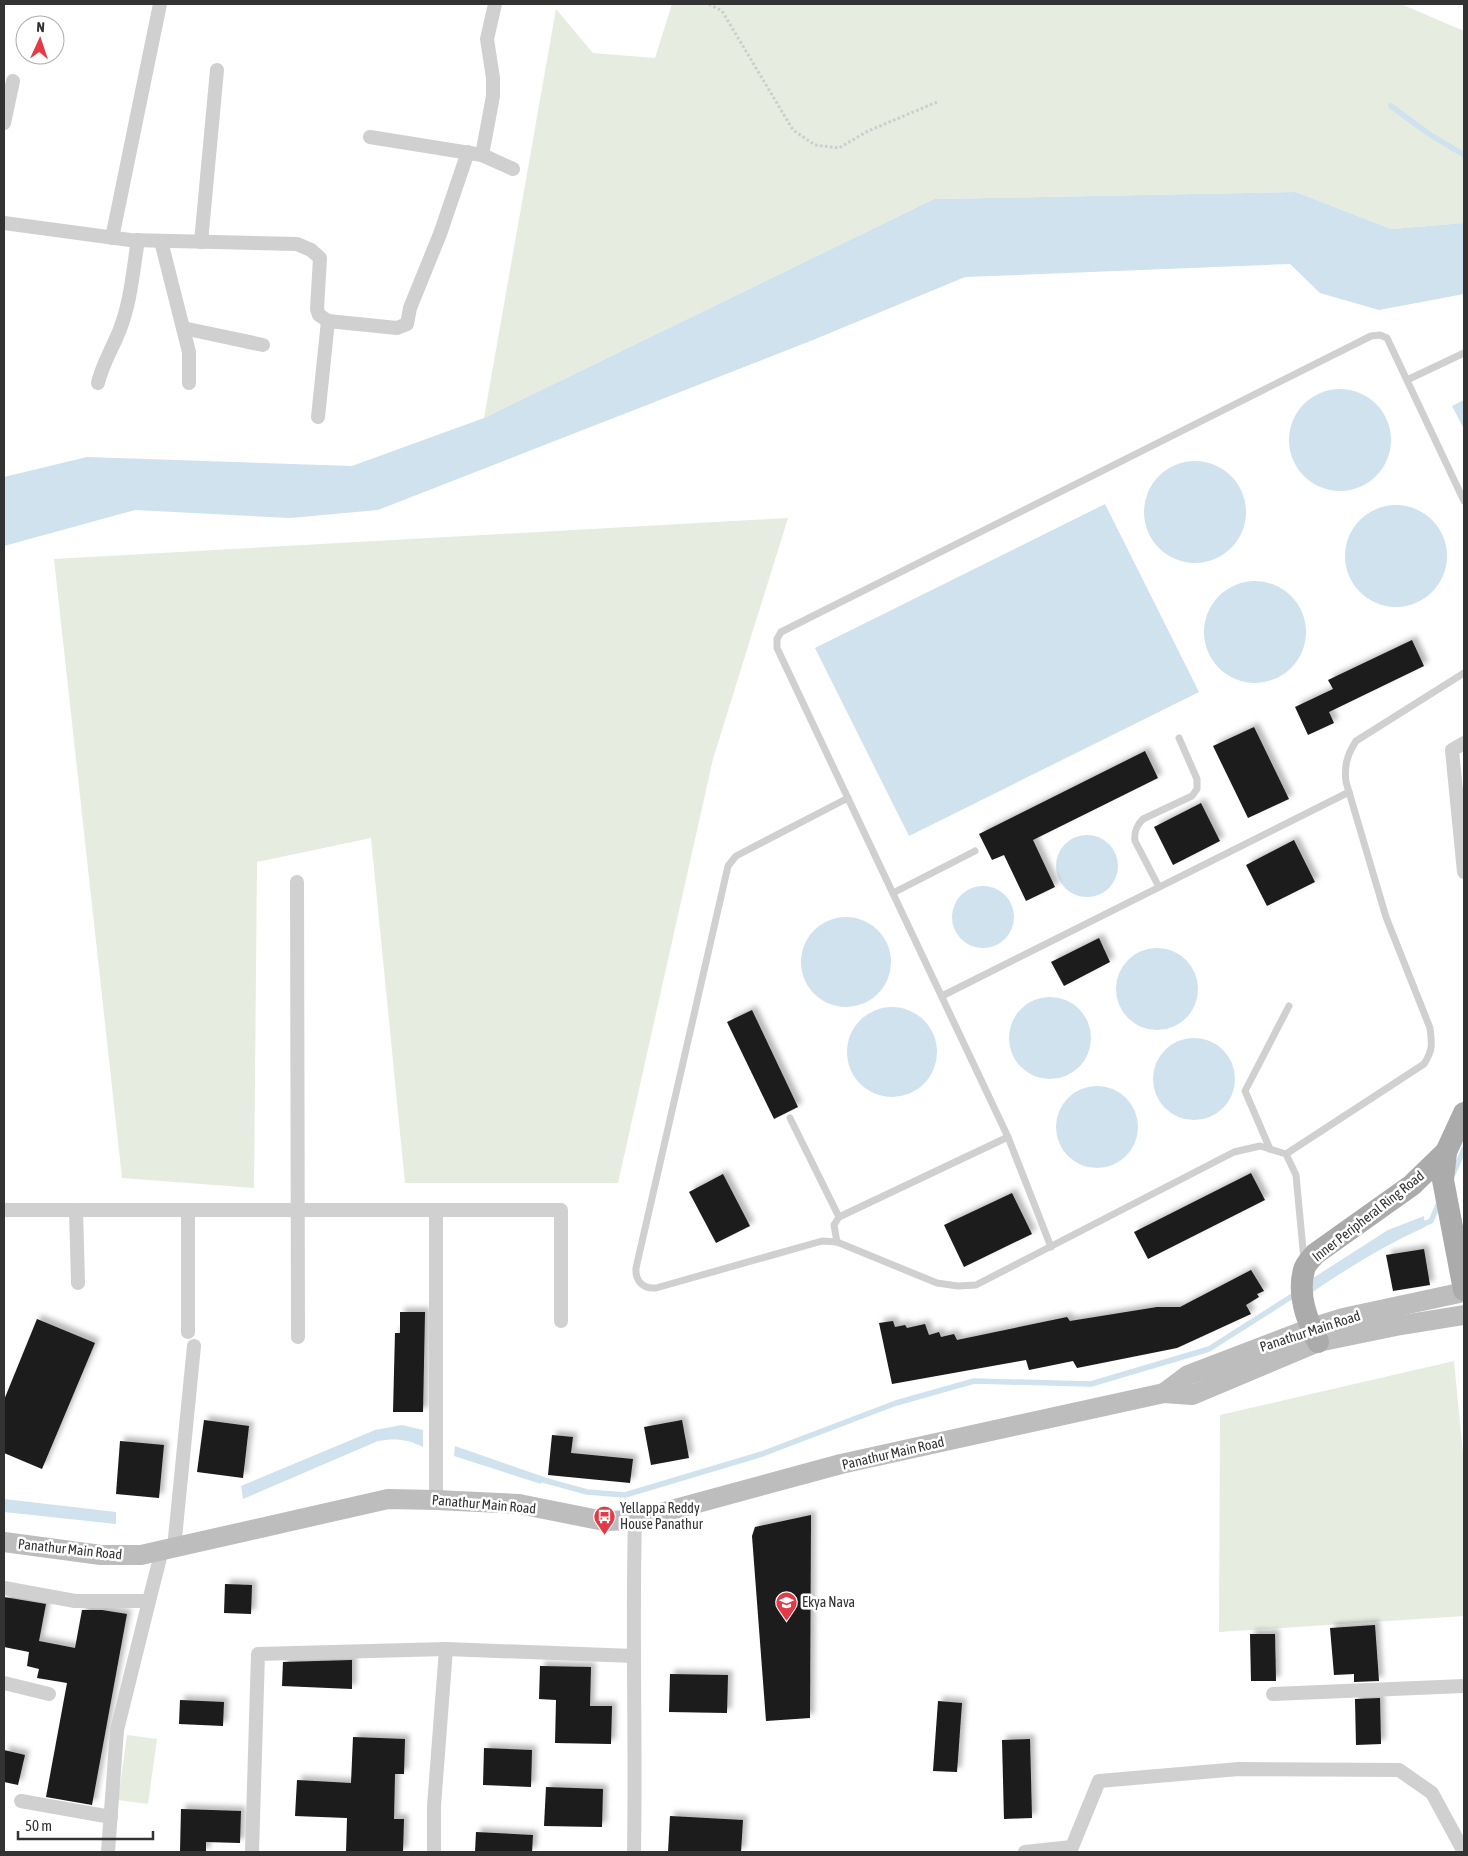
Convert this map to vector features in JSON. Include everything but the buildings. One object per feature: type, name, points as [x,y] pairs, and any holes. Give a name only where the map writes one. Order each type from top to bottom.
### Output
[{"type":"main road","name":"Inner Peripheral Ring Road","points":[[1464,1113],[1446,1152],[1443,1180],[1464,1291]]},
{"type":"main road","name":"Inner Peripheral Ring Road","points":[[1303,1287],[1316,1254],[1412,1185],[1446,1152]]},
{"type":"main road","points":[[1303,1287],[1314,1335]]},
{"type":"street","points":[[112,238],[160,4]]},
{"type":"street","points":[[482,154],[493,96],[493,78],[487,39],[495,4]]},
{"type":"street","points":[[201,242],[217,70]]},
{"type":"street","points":[[4,123],[13,81]]},
{"type":"street","points":[[370,137],[482,154],[513,169]]},
{"type":"street","points":[[4,222],[138,240],[297,244],[311,250],[320,258],[317,309],[319,315],[328,321],[397,328],[407,324],[410,308],[440,234],[468,152]]},
{"type":"street","points":[[98,383],[102,367],[120,330],[128,303],[138,240]]},
{"type":"street","points":[[161,241],[189,352],[189,383]]},
{"type":"street","points":[[318,417],[328,321]]},
{"type":"street","points":[[183,328],[263,345]]},
{"type":"street","points":[[1464,743],[1452,750],[1464,872]]},
{"type":"street","points":[[297,882],[298,1337]]},
{"type":"street","points":[[4,1210],[561,1210],[561,1321]]},
{"type":"street","points":[[76,1210],[78,1283]]},
{"type":"street","points":[[188,1210],[188,1332]]},
{"type":"street","points":[[436,1210],[436,1500]]},
{"type":"street","name":"Panathur Main Road","points":[[1314,1335],[1342,1318],[1464,1291]]},
{"type":"street","name":"Panathur Main Road","points":[[4,1542],[101,1554],[141,1555],[388,1499],[519,1504],[604,1521],[635,1520],[841,1464],[1164,1393],[1188,1375],[1227,1359],[1314,1335],[1396,1326],[1464,1315]]},
{"type":"street","points":[[108,1852],[117,1730],[149,1601],[168,1549],[194,1346]]},
{"type":"street","points":[[634,1852],[636,1782],[634,1656],[635,1520]]},
{"type":"street","points":[[4,1588],[75,1601],[149,1601]]},
{"type":"street","points":[[252,1852],[258,1654],[446,1649],[634,1656]]},
{"type":"street","points":[[434,1852],[435,1797],[446,1649]]},
{"type":"street","points":[[4,1684],[49,1694]]},
{"type":"street","points":[[1273,1694],[1464,1686]]},
{"type":"street","points":[[1025,1852],[1072,1847],[1099,1781],[1239,1769],[1398,1770],[1432,1793],[1464,1852]]},
{"type":"street","points":[[20,1801],[111,1817]]},
{"type":"lane","points":[[1051,1247],[1008,1136],[777,648],[777,640],[781,632],[1372,336],[1380,335],[1387,338],[1464,501]]},
{"type":"lane","points":[[1407,380],[1464,353]]},
{"type":"lane","points":[[1286,1154],[1424,1064],[1430,1054],[1432,1042],[1430,1028],[1386,917],[1349,792],[1345,776],[1345,764],[1348,753],[1356,741],[1464,673]]},
{"type":"lane","points":[[1159,887],[1135,841],[1134,835],[1138,824],[1143,819],[1192,796],[1197,789],[1197,779],[1179,738]]},
{"type":"lane","points":[[942,996],[1349,792]]},
{"type":"lane","points":[[848,798],[736,856],[728,866],[636,1273],[639,1283],[644,1287],[656,1288],[822,1241],[837,1242],[937,1283],[958,1286],[976,1285],[1234,1152],[1260,1146],[1286,1154],[1296,1175],[1303,1287]]},
{"type":"lane","points":[[893,893],[975,851]]},
{"type":"lane","points":[[1270,1149],[1245,1091],[1289,1006]]},
{"type":"lane","points":[[790,1118],[839,1217]]},
{"type":"lane","points":[[837,1242],[834,1225],[839,1217],[1008,1136]]},
{"type":"path","points":[[709,4],[722,12],[793,130],[815,145],[839,148],[868,131],[937,102]]},
{"type":"shaded area","points":[[672,4],[1401,4],[1464,31],[1464,223],[1391,229],[1296,192],[934,199],[484,418],[556,9],[593,53],[655,58]]},
{"type":"shaded area","points":[[788,518],[713,759],[618,1183],[405,1183],[371,838],[257,862],[254,1188],[122,1178],[54,559]]},
{"type":"shaded area","points":[[1454,1361],[1464,1465],[1464,1616],[1219,1632],[1220,1415]]},
{"type":"shaded area","points":[[127,1735],[157,1739],[148,1804],[118,1800]]},
{"type":"water","points":[[1296,192],[1391,229],[1464,223],[1464,294],[1379,310],[1320,293],[1290,264],[965,277],[813,340],[378,510],[290,518],[135,510],[4,546],[4,477],[87,457],[352,466],[484,418],[934,199]]},
{"type":"water","points":[[1340,389],[1359,393],[1376,404],[1387,421],[1391,440],[1387,459],[1376,476],[1359,487],[1340,491],[1321,487],[1304,476],[1293,459],[1289,440],[1293,421],[1304,404],[1321,393]]},
{"type":"water","points":[[1464,400],[1464,429],[1452,406]]},
{"type":"water","points":[[1195,461],[1214,465],[1231,476],[1242,493],[1246,512],[1242,531],[1231,548],[1214,559],[1195,563],[1176,559],[1159,548],[1148,531],[1144,512],[1148,493],[1159,476],[1176,465]]},
{"type":"water","points":[[1105,504],[1199,692],[909,836],[815,648]]},
{"type":"water","points":[[1396,505],[1415,509],[1432,520],[1443,537],[1447,556],[1443,575],[1432,592],[1415,603],[1396,607],[1377,603],[1360,592],[1349,575],[1345,556],[1349,537],[1360,520],[1377,509]]},
{"type":"water","points":[[1255,581],[1274,585],[1291,596],[1302,613],[1306,632],[1302,651],[1291,668],[1274,679],[1255,683],[1236,679],[1219,668],[1208,651],[1204,632],[1208,613],[1219,596],[1236,585]]},
{"type":"water","points":[[1081,835],[1093,835],[1109,844],[1116,854],[1118,866],[1116,878],[1109,888],[1093,897],[1081,897],[1070,892],[1061,883],[1056,872],[1056,860],[1061,849],[1070,840]]},
{"type":"water","points":[[977,886],[989,886],[1005,895],[1012,905],[1014,917],[1012,929],[1005,939],[989,948],[977,948],[966,943],[957,934],[952,923],[952,911],[957,900],[966,891]]},
{"type":"water","points":[[846,917],[863,920],[878,930],[888,945],[891,962],[888,979],[878,994],[863,1004],[846,1007],[829,1004],[814,994],[804,979],[801,962],[804,945],[814,930],[829,920]]},
{"type":"water","points":[[1157,948],[1173,951],[1186,960],[1195,973],[1198,989],[1195,1005],[1186,1018],[1173,1027],[1157,1030],[1141,1027],[1128,1018],[1119,1005],[1116,989],[1119,973],[1128,960],[1141,951]]},
{"type":"water","points":[[1050,997],[1066,1000],[1079,1009],[1088,1022],[1091,1038],[1088,1054],[1079,1067],[1066,1076],[1050,1079],[1034,1076],[1021,1067],[1012,1054],[1009,1038],[1012,1022],[1021,1009],[1034,1000]]},
{"type":"water","points":[[892,1007],[909,1010],[924,1020],[934,1035],[937,1052],[934,1069],[924,1084],[909,1094],[892,1097],[875,1094],[860,1084],[850,1069],[847,1052],[850,1035],[860,1020],[875,1010]]},
{"type":"water","points":[[1194,1038],[1210,1041],[1223,1050],[1232,1063],[1235,1079],[1232,1095],[1223,1108],[1210,1117],[1194,1120],[1178,1117],[1165,1108],[1156,1095],[1153,1079],[1156,1063],[1165,1050],[1178,1041]]},
{"type":"water","points":[[1097,1086],[1113,1089],[1126,1098],[1135,1111],[1138,1127],[1135,1143],[1126,1156],[1113,1165],[1097,1168],[1081,1165],[1068,1156],[1059,1143],[1056,1127],[1059,1111],[1068,1098],[1081,1089]]},
{"type":"water","points":[[1424,1216],[1425,1227],[1367,1257],[1311,1293],[1310,1280],[1388,1230]]},
{"type":"water","points":[[402,1425],[423,1430],[423,1447],[401,1440],[378,1441],[243,1499],[241,1486],[375,1430]]},
{"type":"water","points":[[455,1446],[544,1477],[541,1484],[454,1456]]},
{"type":"water","points":[[4,1499],[116,1512],[116,1524],[4,1512]]},
{"type":"waterway","points":[[1391,106],[1429,134],[1464,155]]},
{"type":"waterway","points":[[1453,1174],[1464,1149]]},
{"type":"waterway","points":[[1418,1226],[1431,1221],[1439,1203]]},
{"type":"waterway","points":[[536,1478],[587,1492],[625,1495],[762,1454],[896,1403],[974,1381],[1091,1384],[1209,1349],[1297,1293]]},
{"type":"place","name":"Yellappa Reddy House Panathur","points":[[604,1535]]},
{"type":"place","name":"Ekya Nava","points":[[786,1621]]}]
